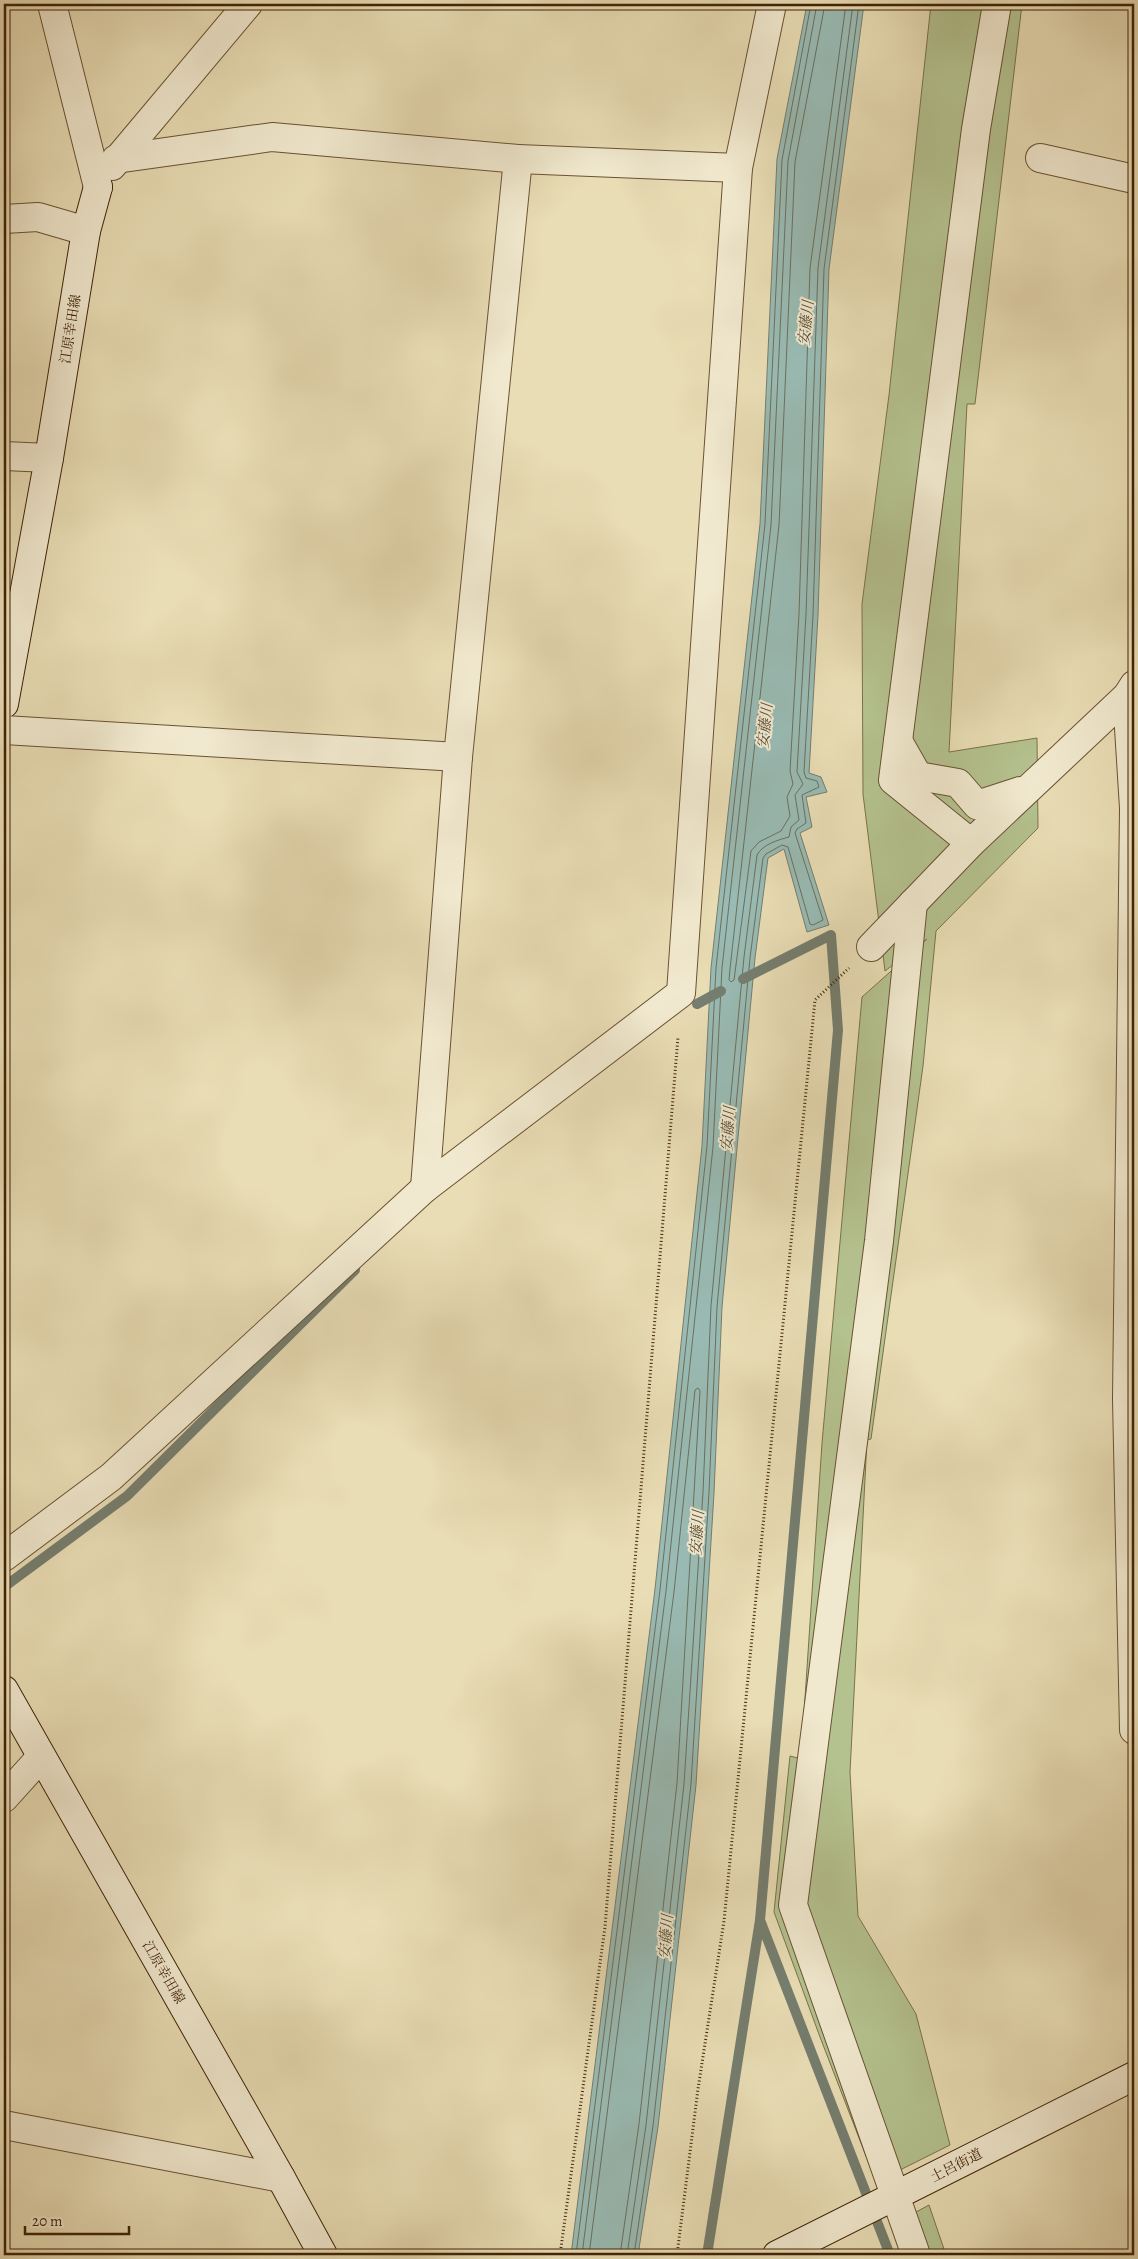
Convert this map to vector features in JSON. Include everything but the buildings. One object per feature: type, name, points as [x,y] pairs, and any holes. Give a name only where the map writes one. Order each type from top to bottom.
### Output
[{"type":"street","points":[[52,4],[98,186]]},
{"type":"street","name":"江原幸田線","points":[[4,704],[49,458],[86,231],[98,186],[116,160],[248,4]]},
{"type":"street","points":[[4,1558],[111,1477],[425,1188],[682,993],[738,168],[772,4]]},
{"type":"street","points":[[971,843],[893,780],[976,129],[997,4]]},
{"type":"street","points":[[116,160],[272,137],[518,159],[738,168]]},
{"type":"street","points":[[1040,158],[1134,179]]},
{"type":"street","points":[[425,1188],[458,758],[518,159]]},
{"type":"street","points":[[4,219],[38,216],[86,231]]},
{"type":"street","points":[[4,456],[49,458]]},
{"type":"street","points":[[871,947],[971,843],[1130,690]]},
{"type":"street","points":[[1130,690],[1134,808],[1130,1399],[1134,1730]]},
{"type":"street","points":[[4,730],[458,758]]},
{"type":"street","points":[[898,741],[918,776],[958,783],[977,805],[1029,788]]},
{"type":"street","points":[[913,903],[879,1241],[793,1905],[916,2255]]},
{"type":"street","name":"江原幸田線","points":[[4,1690],[323,2255]]},
{"type":"street","points":[[4,1798],[41,1757]]},
{"type":"street","name":"土呂街道","points":[[777,2255],[1134,2076]]},
{"type":"street","points":[[4,2125],[281,2178]]},
{"type":"path","points":[[677,2255],[698,2089],[724,1921],[815,1000],[871,947]]},
{"type":"path","points":[[560,2255],[605,1928],[682,993]]},
{"type":"green space","points":[[931,4],[1022,4],[975,404],[967,404],[949,752],[1037,738],[1038,828],[936,931],[923,1066],[871,1439],[867,1440],[850,1772],[858,1916],[916,2014],[950,2145],[876,2182],[774,1912],[790,1756],[817,1763],[801,1758],[822,1443],[862,997],[927,939],[885,971],[863,794],[862,604],[889,395]]},
{"type":"green space","points":[[929,2205],[946,2255],[903,2255],[892,2225]]},
{"type":"water","name":"安藤川","points":[[807,4],[864,4],[829,269],[818,615],[809,773],[821,777],[827,792],[806,797],[812,827],[800,833],[829,925],[807,932],[784,849],[768,858],[755,958],[722,1307],[714,1493],[696,1785],[658,2127],[638,2255],[571,2255],[655,1589],[702,1146],[711,968],[760,524],[777,159]]},
{"type":"waterway","points":[[743,979],[831,935],[838,1030],[760,1920],[890,2255]]},
{"type":"waterway","points":[[697,1004],[721,991]]},
{"type":"waterway","points":[[4,1587],[127,1496],[355,1270]]},
{"type":"waterway","points":[[707,2255],[760,1920]]}]
